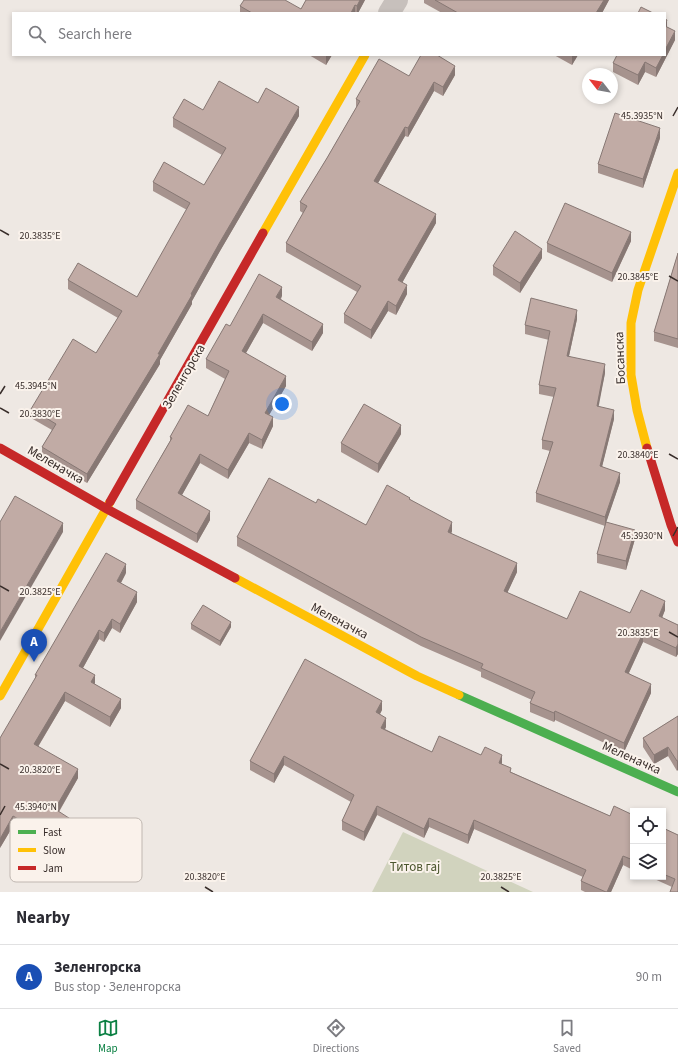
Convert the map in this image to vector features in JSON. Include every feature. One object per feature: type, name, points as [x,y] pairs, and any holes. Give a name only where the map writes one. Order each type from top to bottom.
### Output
[{"type":"street","points":[[390,12],[397,0]]},
{"type":"street","name":"Зеленгорска","points":[[0,696],[365,56]]},
{"type":"street","name":"Босанска","points":[[678,172],[638,290],[631,323],[631,375],[637,410],[651,462],[678,542]]},
{"type":"street","name":"Меленачка","points":[[0,448],[107,509],[417,676],[678,792]]},
{"type":"green space","name":"Титов гај","points":[[403,832],[533,892],[372,892]]},
{"type":"building","points":[[244,0],[285,0],[301,9],[306,0],[360,0],[352,12],[250,12],[240,6]]},
{"type":"building","points":[[435,0],[604,0],[597,12],[456,12]]},
{"type":"building","points":[[641,7],[651,12],[638,12]]},
{"type":"building","points":[[666,26],[675,31],[666,48]]},
{"type":"building","points":[[420,56],[439,56],[455,66],[443,87],[434,82],[408,128],[405,127],[374,181],[436,214],[398,280],[407,285],[396,306],[388,301],[371,330],[344,314],[361,286],[286,243],[307,206],[300,202],[360,101],[356,99],[379,59],[409,76]]},
{"type":"building","points":[[616,56],[662,56],[656,68],[645,62],[638,75],[613,63]]},
{"type":"building","points":[[219,81],[258,103],[266,88],[299,107],[220,242],[158,354],[160,354],[87,474],[42,447],[56,424],[31,409],[73,339],[96,353],[122,311],[68,280],[78,263],[137,297],[190,203],[153,182],[164,162],[204,185],[226,148],[173,118],[184,99],[203,110]]},
{"type":"building","points":[[615,113],[660,128],[643,179],[598,164]]},
{"type":"building","points":[[565,203],[631,232],[612,273],[547,243]]},
{"type":"building","points":[[515,231],[542,249],[520,283],[493,266]]},
{"type":"building","points":[[678,253],[678,339],[654,332]]},
{"type":"building","points":[[259,274],[282,287],[276,297],[323,324],[312,342],[263,314],[242,351],[286,376],[265,413],[273,417],[262,440],[249,433],[228,470],[200,454],[178,493],[210,511],[197,534],[136,500],[172,438],[170,437],[188,405],[208,416],[229,371],[206,359],[226,324],[230,326]]},
{"type":"building","points":[[531,298],[577,310],[567,356],[605,364],[597,406],[614,410],[600,466],[620,473],[605,517],[536,493],[553,442],[542,440],[556,388],[539,385],[550,331],[525,325]]},
{"type":"building","points":[[364,404],[401,425],[378,464],[341,443]]},
{"type":"building","points":[[269,478],[316,503],[318,499],[366,525],[387,485],[410,498],[409,499],[452,522],[448,532],[517,563],[504,591],[567,619],[580,591],[630,613],[641,590],[665,601],[659,616],[678,625],[678,644],[676,648],[643,633],[625,672],[651,684],[624,743],[555,711],[554,713],[530,703],[535,692],[481,668],[483,664],[421,637],[237,537]]},
{"type":"building","points":[[15,496],[63,523],[0,632],[0,522]]},
{"type":"building","points":[[606,522],[635,530],[626,561],[597,554]]},
{"type":"building","points":[[106,553],[126,564],[117,581],[137,592],[120,624],[112,619],[104,633],[99,630],[79,666],[95,675],[91,682],[121,699],[110,717],[65,692],[34,744],[78,769],[55,809],[69,818],[17,818],[13,816],[10,818],[10,821],[0,839],[0,738],[37,675],[35,675]]},
{"type":"building","points":[[203,605],[231,622],[220,641],[191,624]]},
{"type":"building","points":[[305,659],[382,701],[376,712],[386,718],[381,728],[432,752],[439,736],[481,755],[485,747],[502,755],[499,763],[511,768],[510,772],[610,816],[614,806],[630,814],[630,859],[623,856],[606,892],[581,881],[586,870],[474,820],[468,835],[429,818],[424,829],[377,806],[364,832],[342,821],[354,795],[284,756],[274,774],[250,761]]},
{"type":"building","points":[[678,716],[678,761],[668,747],[654,755],[643,738]]},
{"type":"building","points":[[666,829],[678,835],[678,892],[670,892],[675,879],[666,875]]},
{"type":"traffic: fast","points":[[459,695],[678,792]]},
{"type":"traffic: slow","points":[[263,233],[364,56]]},
{"type":"traffic: slow","points":[[647,448],[637,410],[631,375],[631,323],[638,290],[678,173]]},
{"type":"traffic: slow","points":[[0,696],[110,502]]},
{"type":"traffic: slow","points":[[235,578],[417,676],[459,695]]},
{"type":"traffic: jam","points":[[110,502],[263,233]]},
{"type":"traffic: jam","points":[[0,448],[107,509],[235,578]]},
{"type":"traffic: jam","points":[[647,448],[671,525],[678,542]]},
{"type":"place","name":"Зеленгорска","points":[[34,662]]}]
